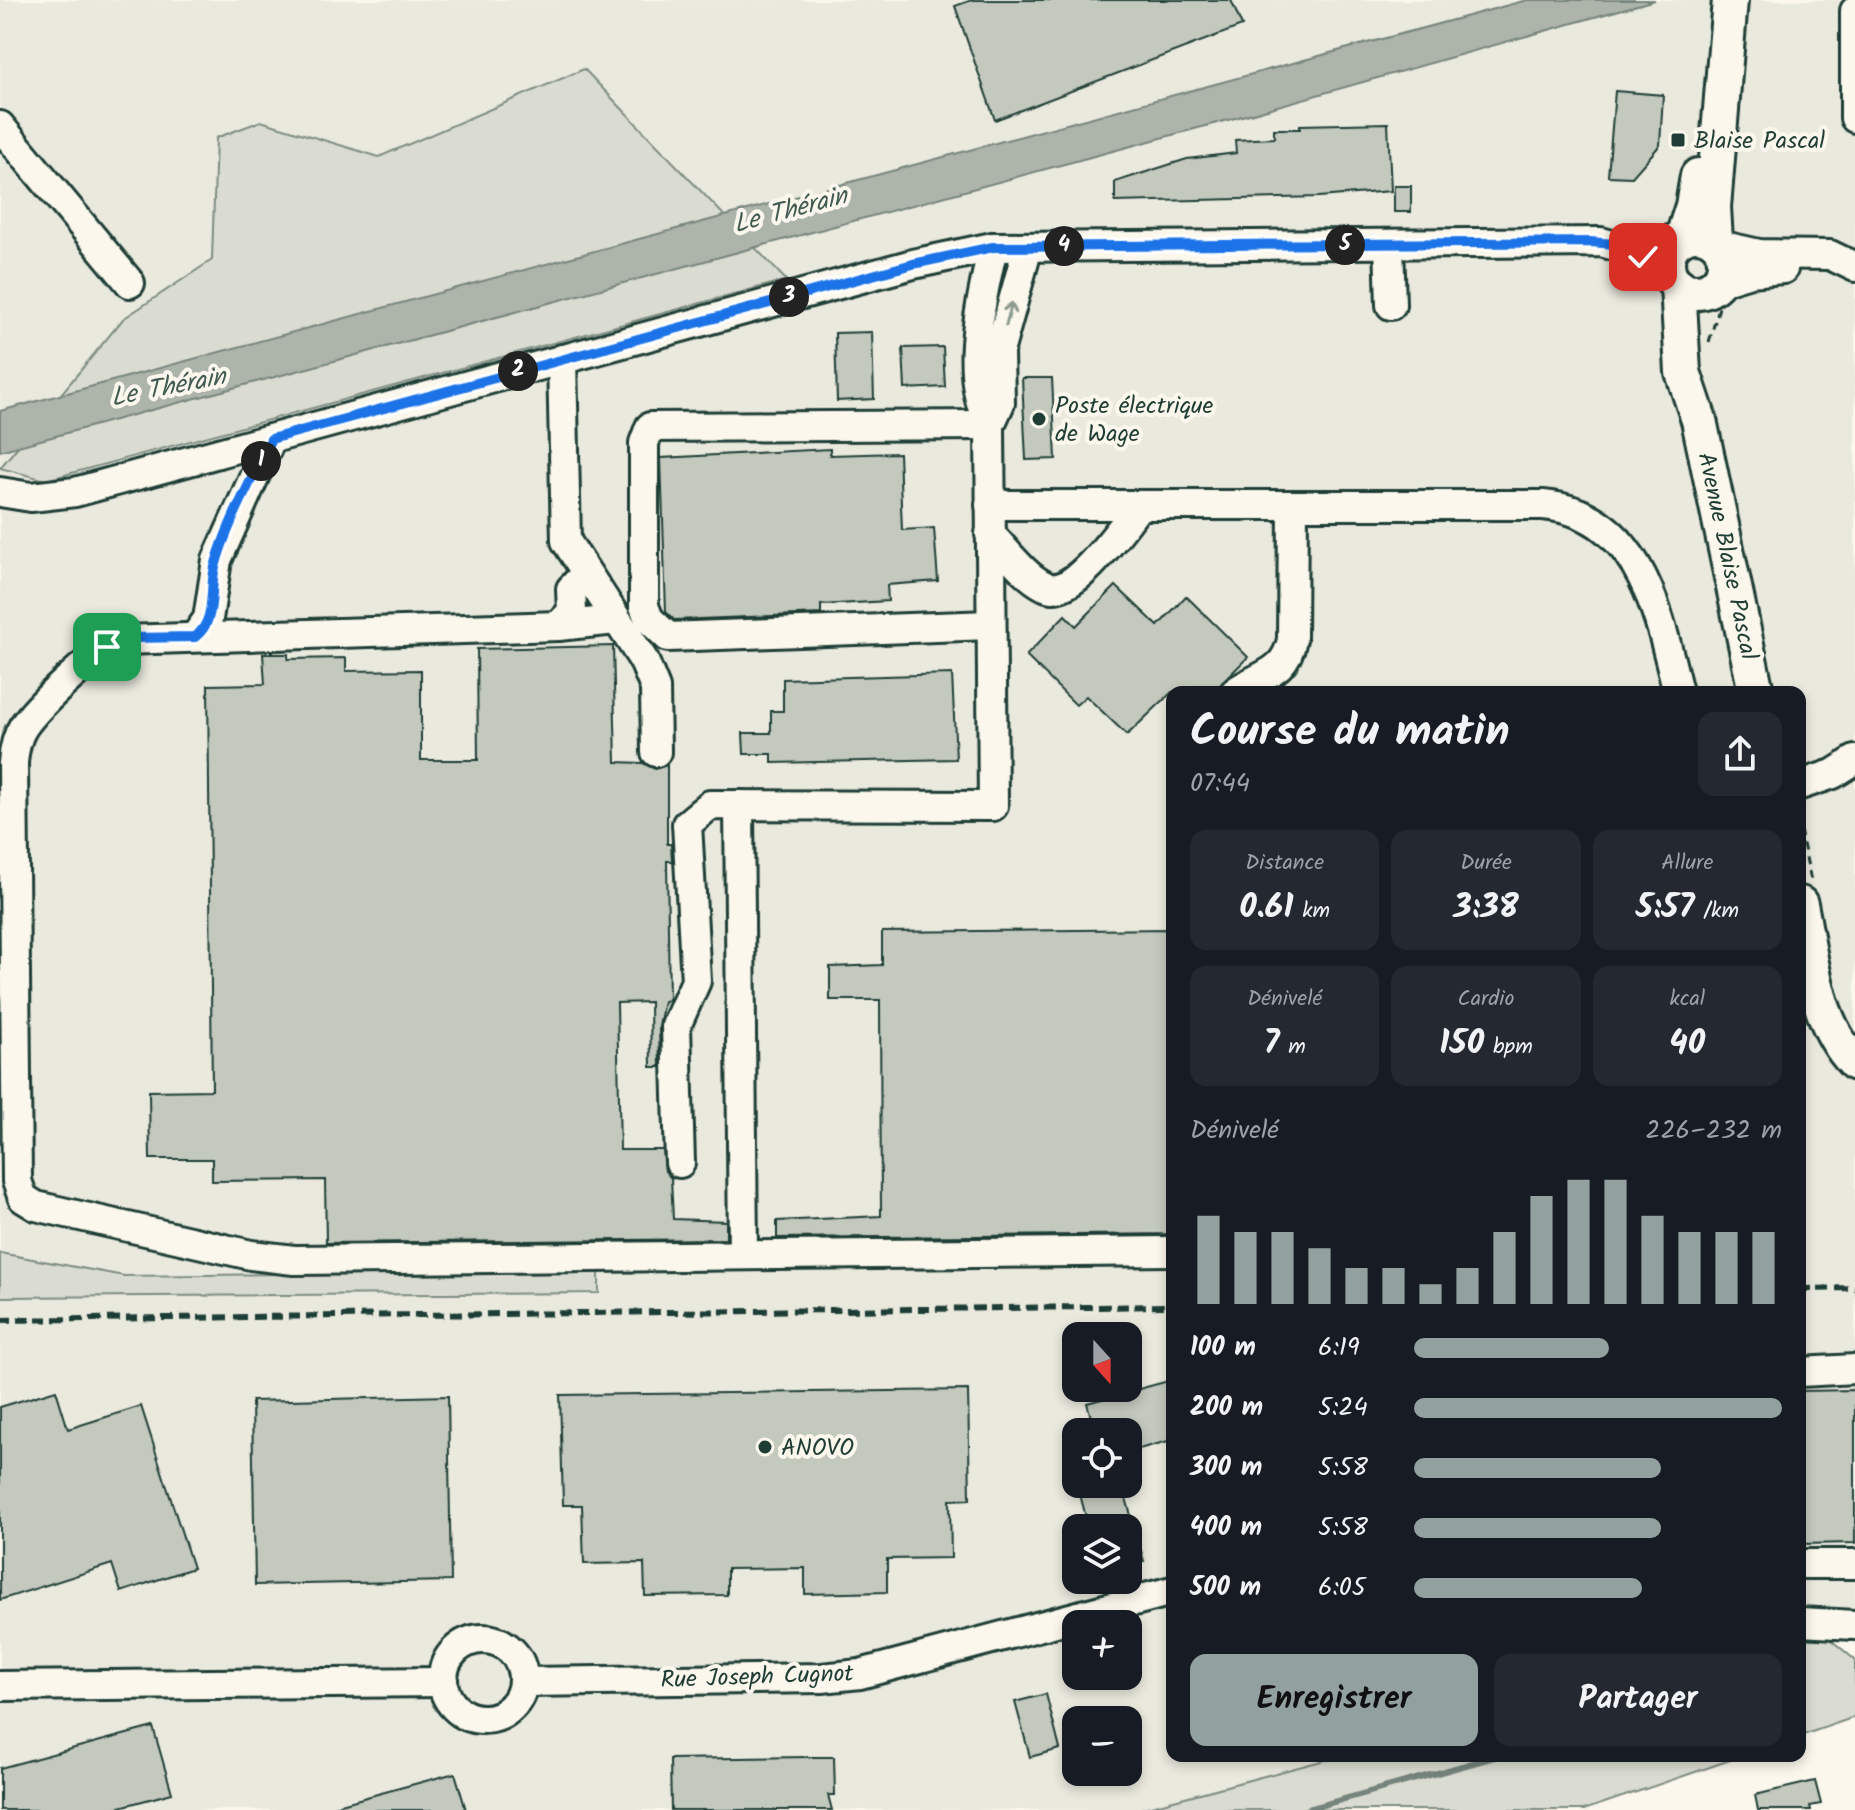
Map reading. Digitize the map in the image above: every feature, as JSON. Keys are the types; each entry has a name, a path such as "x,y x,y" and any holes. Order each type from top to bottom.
{"main road":[{"name":"Avenue Blaise Pascal","path":"1694,284 1725,266 1699,241 1697,178 1712,0"},
{"name":"Avenue Blaise Pascal","path":"1694,284 1668,258 1699,241 1713,207 1730,0"},
{"name":"Avenue Blaise Pascal","path":"1694,284 1681,359 1699,420 1755,686"},
{"path":"1806,931 1825,1017 1838,1043 1855,1063"}],"street":[{"path":"1855,11 1855,118"},
{"path":"0,126 130,283"},
{"path":"0,492 31,497 62,495 913,264 993,247 1590,242 1621,246 1699,241 1759,254 1830,255 1855,268"},
{"path":"1389,244 1391,305"},
{"path":"1621,246 1694,284 1762,270 1855,268"},
{"path":"990,425 978,404 977,384 981,304 993,247"},
{"path":"680,1163 676,1026 696,981 687,824 710,805 993,806 990,425 1000,403 999,352 1028,247"},
{"path":"562,359 566,541 644,661 655,688 656,752"},
{"path":"990,425 650,427 644,443 644,606 649,619 668,637 991,625"},
{"path":"195,637 208,619 217,560 271,439"},
{"path":"990,505 1543,505 1567,509 1614,539 1642,572 1657,608 1676,686"},
{"path":"990,534 1038,582 1049,588 1062,589 1077,579 1140,505"},
{"path":"1246,686 1277,669 1288,655 1292,639 1293,506"},
{"path":"558,626 572,612 571,589 586,573"},
{"path":"616,620 558,626 114,642 32,716 15,743 17,1181 23,1198 36,1206 282,1259 1166,1251"},
{"path":"1806,783 1833,774 1855,760"},
{"path":"739,805 743,1255"},
{"path":"1806,1372 1855,1369"},
{"path":"1806,1564 1855,1564"},
{"name":"Rue Joseph Cugnot","path":"523,1682 822,1678 860,1674 1166,1593"},
{"path":"1806,1622 1855,1625"},
{"path":"1806,1623 1855,1632"},
{"path":"483,1639 502,1644 512,1652 519,1663 523,1682 511,1707 485,1719 459,1711 448,1698 443,1682 446,1663 454,1652 470,1641 483,1639"},
{"path":"0,1686 443,1682"}],"shaded area":[{"path":"0,0 1855,0 1855,1634 1823,1633 1806,1637 1806,686 1166,686 1166,1762 1317,1762 1136,1810 0,1810"},
{"path":"584,69 786,280 46,480 0,468 123,319 212,260 216,138 261,121 379,157"},
{"path":"0,1253 124,1276 599,1270 599,1293 0,1297"},
{"path":"1823,1633 1855,1660 1855,1717 1806,1734 1806,1637"},
{"path":"1317,1762 1724,1762 1584,1810 1136,1810"}],"water":[{"name":"Le Thérain","path":"1527,0 1655,0 1228,120 0,451 0,411"}],"building":[{"path":"972,0 1231,0 1242,26 995,120 955,6"},
{"path":"1615,91 1663,95 1660,145 1632,177 1608,176"},
{"path":"1388,123 1391,191 1319,197 1115,202 1115,182 1187,159 1236,153 1235,140 1274,138 1274,129 1300,129 1300,125"},
{"path":"1394,186 1411,186 1411,212 1394,212"},
{"path":"872,332 874,399 837,401 835,333"},
{"path":"943,347 945,387 905,389 903,348"},
{"name":"Poste électrique de Wage","path":"1022,378 1052,378 1056,459 1026,460"},
{"path":"830,449 830,455 899,453 902,530 934,528 938,581 887,585 888,601 821,605 821,614 674,620 666,612 661,458"},
{"path":"1116,586 1158,626 1186,596 1248,657 1219,686 1166,686 1166,698 1127,735 1086,696 1076,705 1026,656 1065,615 1076,626"},
{"path":"613,646 616,762 643,763 655,769 667,765 667,844 671,844 672,861 667,861 669,1000 664,1001 659,1026 660,1067 651,1067 650,1002 617,1003 620,1150 663,1150 665,1171 671,1178 673,1219 726,1221 726,1239 326,1243 325,1180 212,1181 212,1159 150,1159 149,1091 212,1090 208,685 265,684 263,654 288,654 288,659 346,658 346,671 421,670 421,760 478,760 477,649"},
{"path":"952,674 956,759 772,763 772,754 744,754 743,733 771,733 771,711 783,711 783,679"},
{"path":"1166,929 1166,1234 777,1238 777,1221 881,1216 880,1000 830,1000 830,967 882,965 882,932"},
{"path":"1166,1382 1166,1442 1142,1448 1142,1418 1091,1418 1087,1403 1142,1402 1142,1388"},
{"path":"56,1390 68,1429 141,1406 193,1568 121,1592 112,1564 0,1600 0,1407"},
{"name":"ANOVO","path":"968,1390 970,1499 950,1500 951,1558 887,1559 887,1592 805,1594 805,1568 727,1569 727,1595 645,1596 644,1563 584,1564 582,1505 563,1505 560,1395"},
{"path":"1855,1390 1855,1543 1806,1544 1806,1391"},
{"path":"448,1396 451,1581 255,1585 252,1401"},
{"path":"1081,1498 1126,1498 1131,1514 1085,1514"},
{"path":"1046,1694 1060,1749 1030,1757 1015,1702"},
{"path":"153,1727 172,1793 109,1810 0,1810 0,1768"},
{"path":"834,1757 835,1795 828,1795 832,1810 671,1810 670,1759"},
{"path":"455,1773 466,1810 337,1810 337,1805"},
{"path":"1815,1781 1821,1804 1810,1806 1811,1810 1758,1810 1755,1795"}],"waterway":[{"path":"1305,1810 1477,1762"}],"railway":[{"path":"1806,1289 1855,1288"},
{"path":"0,1320 1166,1306"}],"place":[{"name":"Blaise Pascal","path":"1678,140"},
{"name":"Poste électrique de Wage","path":"1039,419"},
{"name":"ANOVO","path":"765,1447"}],"route":[{"path":"107,647 131,638 195,637 203,631 208,619 217,560 271,439 913,264 993,247 1590,242 1615,244 1643,257"}]}
